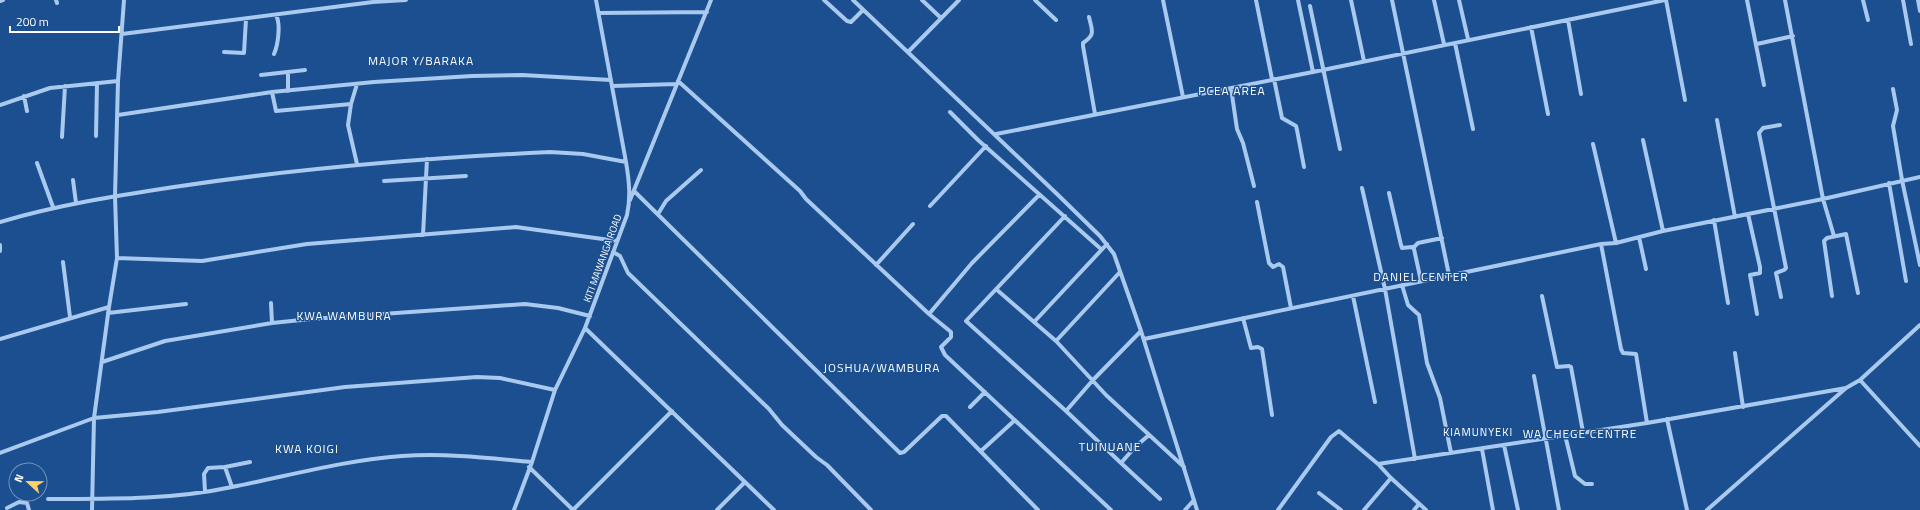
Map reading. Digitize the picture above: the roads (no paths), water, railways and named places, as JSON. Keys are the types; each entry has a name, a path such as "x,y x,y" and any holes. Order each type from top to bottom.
{"street":[{"path":"92,510 94,418 108,307 117,258 115,196 118,81 124,0"},
{"path":"122,34 373,2 406,0"},
{"name":"KITI MAWANGA ROAD","path":"514,510 532,462 555,390 590,316 630,202 630,183 596,0"},
{"path":"630,202 711,0"},
{"path":"824,0 847,21 851,22 864,10"},
{"path":"854,0 996,134 1106,244 1114,254 1142,331 1197,510"},
{"path":"922,0 941,18"},
{"path":"908,52 959,0"},
{"path":"1035,0 1056,20"},
{"path":"1162,0 1183,97"},
{"path":"1256,0 1282,118 1296,126 1304,166"},
{"path":"1298,0 1312,72"},
{"path":"1351,0 1364,61"},
{"path":"1392,0 1449,275"},
{"path":"1434,0 1444,44"},
{"path":"1459,0 1468,40"},
{"path":"996,134 1312,72 1665,0 1685,100"},
{"path":"1747,0 1764,85"},
{"path":"1785,0 1823,199 1834,236"},
{"path":"1863,0 1868,20"},
{"path":"1903,0 1911,44"},
{"path":"1918,0 1920,12"},
{"path":"1310,6 1340,149"},
{"path":"598,12 706,12"},
{"path":"274,54 278,31 276,15"},
{"path":"1089,17 1092,34 1091,37 1083,43 1083,46 1095,114"},
{"path":"224,52 244,53 246,19"},
{"path":"1568,20 1581,94"},
{"path":"1531,27 1548,114"},
{"path":"1757,44 1793,36"},
{"path":"1455,43 1473,129"},
{"path":"261,75 305,70"},
{"path":"288,72 288,91"},
{"path":"118,115 272,92 357,84 508,75 611,80"},
{"path":"0,105 50,88 118,81"},
{"path":"612,86 678,82 800,191 806,200 929,314 951,332 951,337 941,347 945,355 1111,510"},
{"path":"96,136 97,83"},
{"path":"357,84 351,104 348,125 357,164"},
{"path":"62,137 65,86"},
{"path":"1231,88 1237,129 1243,143 1254,186"},
{"path":"1893,89 1897,110 1893,126 1902,180 1920,265"},
{"path":"272,92 276,111 279,112 351,104"},
{"path":"24,96 27,111"},
{"path":"950,112 1039,195 1065,216 1101,249"},
{"path":"1717,120 1735,217"},
{"path":"1780,125 1763,128 1759,133 1786,268 1776,272 1781,297"},
{"path":"1644,140 1663,231"},
{"path":"1593,144 1616,243"},
{"path":"930,206 986,146"},
{"path":"0,222 53,207 115,196 273,173 357,164 550,152 583,154 626,162"},
{"path":"423,235 427,159"},
{"path":"37,164 53,207"},
{"path":"658,214 666,202 701,170"},
{"path":"384,181 426,177 466,176"},
{"path":"1144,339 1601,244 1616,243 1663,231 1823,199 1920,177"},
{"path":"73,180 76,203"},
{"path":"1889,183 1906,281"},
{"path":"1362,188 1385,289 1415,459"},
{"path":"634,192 900,453 905,451 943,415 949,418 1038,510"},
{"path":"1389,193 1402,248 1413,248 1418,243 1442,238"},
{"path":"929,314 972,264 1039,195"},
{"path":"1257,202 1269,263 1273,267 1279,264 1283,267 1291,308"},
{"path":"1748,214 1760,267 1760,273 1750,275 1758,314"},
{"path":"1065,216 966,321 1066,411 1160,499"},
{"path":"1714,220 1728,303"},
{"path":"876,265 913,224"},
{"path":"117,258 202,261 307,244 516,227 617,241"},
{"path":"1832,296 1823,243 1824,239 1834,236 1847,235 1858,293"},
{"path":"1639,237 1646,269"},
{"path":"1034,322 1106,244"},
{"path":"1601,244 1621,349 1623,353 1636,354 1647,423"},
{"path":"0,245 0,251"},
{"path":"1413,248 1421,281"},
{"path":"613,252 620,256 628,273 768,409 782,425 816,457 827,465 871,510"},
{"path":"63,262 70,317"},
{"path":"1056,341 1120,272"},
{"path":"1402,285 1408,305 1419,315 1427,363 1440,398 1451,453"},
{"path":"996,289 1056,341 1106,395 1184,468"},
{"path":"1353,296 1375,402"},
{"path":"1542,296 1557,367 1569,366 1571,368 1583,432"},
{"path":"271,303 272,323"},
{"path":"108,313 186,304"},
{"path":"102,362 159,342 272,323 311,319 525,304 558,308 590,316"},
{"path":"0,339 70,317 108,307"},
{"path":"1243,318 1251,348 1258,347 1262,349 1272,415"},
{"path":"1708,510 1846,388 1860,380 1920,324"},
{"path":"585,328 773,510"},
{"path":"1066,411 1093,380 1142,331"},
{"path":"1735,353 1743,407"},
{"path":"1534,376 1559,510"},
{"path":"0,453 94,418 158,412 345,387 477,377 500,378 555,390"},
{"path":"1860,380 1920,446"},
{"path":"1378,464 1647,423 1846,388"},
{"path":"970,407 985,392"},
{"path":"529,467 573,510 672,411"},
{"path":"1667,419 1687,510"},
{"path":"981,451 1015,420"},
{"path":"1278,510 1334,433 1342,432 1426,510"},
{"path":"1565,435 1575,476 1585,484 1592,484"},
{"path":"1121,463 1134,447 1149,436"},
{"path":"1504,445 1518,510"},
{"path":"1482,448 1494,510"},
{"path":"48,499 92,500 205,492 334,466 400,456 441,455 532,462"},
{"path":"205,492 206,471 212,467 225,467 250,462"},
{"path":"225,467 232,487"},
{"path":"1364,510 1391,478"},
{"path":"717,510 745,482"},
{"path":"1319,493 1341,510"},
{"path":"1185,510 1194,500"},
{"path":"7,508 19,502 24,502 27,503 29,510"},
{"path":"1414,510 1419,504"}],"district":[{"name":"MAJOR Y/BARAKA","path":"421,61"},
{"name":"PCEA AREA","path":"1232,91"},
{"name":"DANIEL CENTER","path":"1421,277"},
{"name":"KWA WAMBURA","path":"344,316"},
{"name":"JOSHUA/WAMBURA","path":"882,368"},
{"name":"KIAMUNYEKI","path":"1478,432"},
{"name":"WA CHEGE CENTRE","path":"1580,434"},
{"name":"TUINUANE","path":"1110,447"},
{"name":"KWA KOIGI","path":"307,449"}]}
